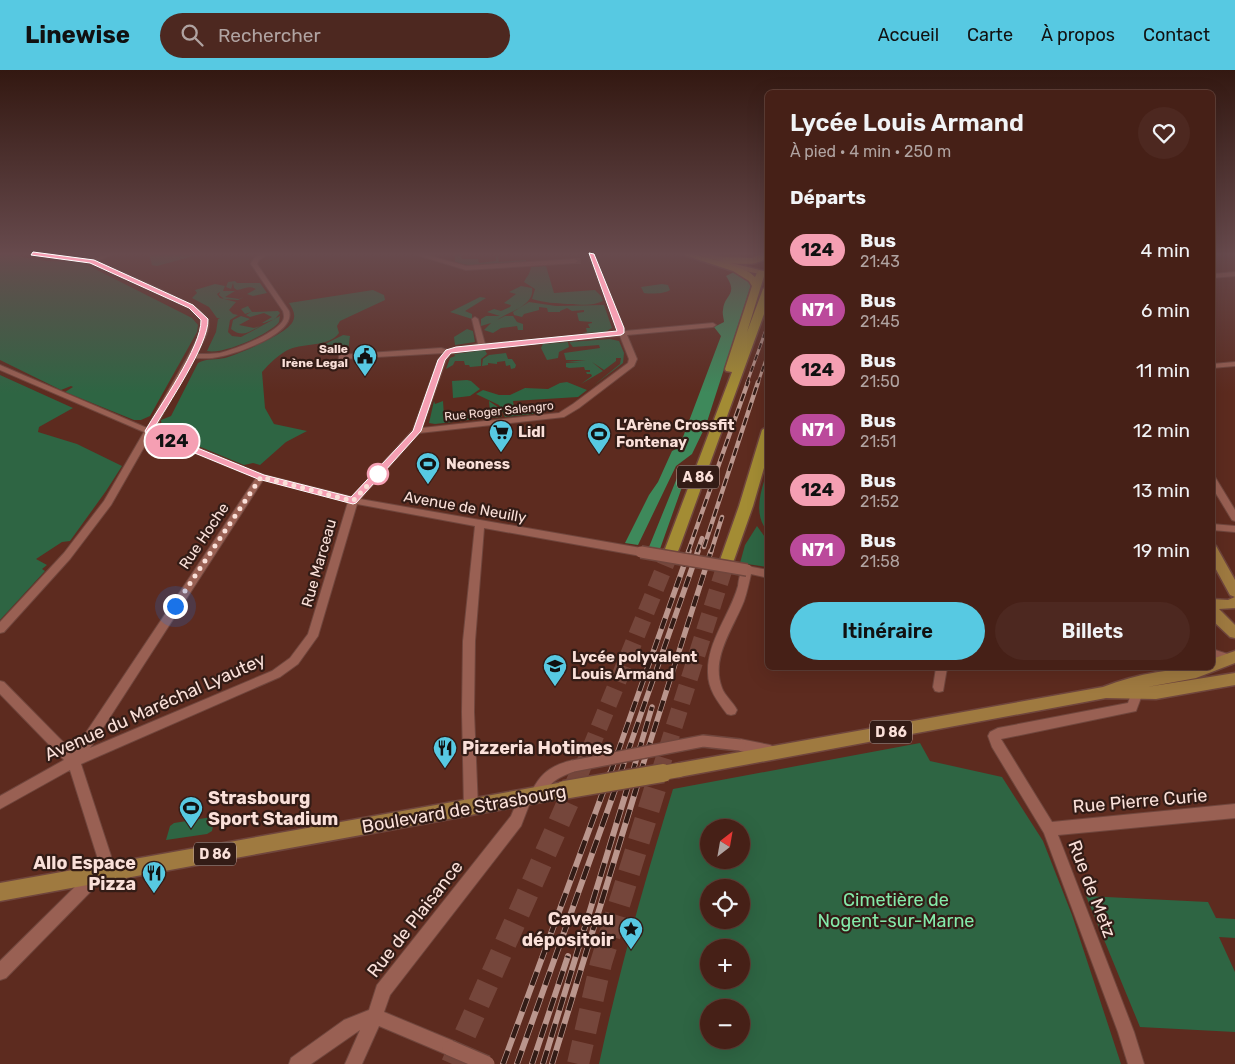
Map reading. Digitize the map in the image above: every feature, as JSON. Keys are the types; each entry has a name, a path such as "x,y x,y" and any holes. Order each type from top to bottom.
{"highway":[{"path":"724,405 721,400 751,300"},
{"name":"A 86","path":"672,549 764,300"},
{"path":"727,560 765,447"}],"main road":[{"path":"1215,555 1235,592"},
{"path":"1215,604 1230,605 1235,602"},
{"path":"1215,614 1235,633"},
{"path":"1215,664 1231,658"},
{"name":"D 86","path":"776,752 1104,693 1127,684 1202,670"},
{"name":"D 86","path":"1104,693 1136,695 1156,693 1235,679"},
{"name":"Boulevard de Strasbourg","path":"0,892 776,752"}],"street":[{"path":"0,629 67,556 108,503 192,356 205,329 204,319 200,313 177,300"},
{"path":"192,356 213,356 230,352 272,333 286,322 288,316 279,300"},
{"name":"Rue Roger Salengro","path":"417,431 554,416 568,412 631,364 633,359 621,333 610,300"},
{"path":"475,320 482,346"},
{"path":"342,357 441,350 448,352 482,346 713,325"},
{"path":"353,501 417,431 442,360 448,352"},
{"path":"1215,366 1235,364"},
{"name":"Avenue de Neuilly","path":"0,367 261,477 353,501 480,525 765,573"},
{"name":"Rue Hoche","path":"74,760 261,477"},
{"path":"1215,483 1235,518"},
{"name":"Rue Marceau","path":"314,634 353,501"},
{"path":"471,808 468,712 471,624 480,525"},
{"path":"1215,527 1235,529"},
{"path":"731,710 720,696 714,684 713,664 727,622 739,600 747,570"},
{"name":"Avenue du Maréchal Lyautey","path":"0,803 74,760 276,674 294,661 310,642 314,634"},
{"path":"1215,654 1231,658"},
{"path":"939,687 942,670"},
{"path":"0,686 74,760 104,856 98,874 0,972"},
{"name":"Rue de Metz","path":"1136,695 1132,707 994,736 996,743 1049,830 1126,1032 1136,1064"},
{"name":"Rue de Plaisance","path":"352,1064 375,1016 383,991 516,821 531,796 554,771 703,741 740,745 776,752"},
{"name":"Rue Pierre Curie","path":"1049,830 1235,811"},
{"path":"297,1064 350,1026 375,1016 487,1064"}],"green space":[{"path":"0,300 157,300 192,318 198,325 197,332 150,416 141,420 134,420 65,392 73,387 61,390 0,360"},
{"path":"197,300 236,302 229,310 233,314 238,315 230,320 228,332 232,336 241,337 280,316 279,322 256,338 234,347 224,350 207,351 220,318 217,318 209,307"},
{"path":"306,300 384,300 340,321 337,326 339,333 329,341 290,349 271,362 262,372 265,408 274,424 307,431 286,442 260,465 253,463 244,465 174,436 175,434 162,428 161,420 171,416 198,363 204,360 222,359 231,356 282,332 294,319 294,312 289,303"},
{"path":"473,300 482,300 465,311 472,314 472,319 450,312"},
{"path":"507,300 528,300 519,308 497,320 505,316 513,316 517,322 523,324 523,330 518,330 517,326 501,328 493,333 484,330 491,323 481,326 481,319 486,316 500,316 487,312 494,309 501,311 511,305 504,303"},
{"path":"538,300 603,301 586,305"},
{"path":"726,300 746,300 706,425 692,454 676,466 638,545 625,543 649,495 658,482 672,451 678,448 683,437 721,336 714,327 724,322 724,305"},
{"path":"529,302 556,306 604,305 612,328 605,332 582,333 587,332 586,328 590,328 588,324 592,323 579,321 577,313 584,312 584,310 572,311 567,308 560,312 548,312 547,308 539,307 539,310 524,314 522,317 514,315 513,312"},
{"path":"248,306 252,312 278,311 280,313 275,319 262,323 272,317 264,313 250,317 246,315 251,312 245,314 241,309"},
{"path":"241,316 250,319 239,325 254,328 260,326 242,334 235,332 231,329 233,320"},
{"path":"467,329 473,331 475,342 455,345 454,337"},
{"path":"343,335 350,336 348,351 344,352 324,347 325,344"},
{"path":"610,339 619,341 624,353 623,363 593,386 620,364 621,358 616,358 616,361 604,370 592,362 603,371 581,384 592,376 586,372 590,372 590,370 585,370 584,367 566,367 566,363 581,363 566,362 586,360 566,360 564,353 600,348 599,345 573,347 569,342"},
{"path":"568,342 569,347 559,352 558,358 547,360 541,348 543,344"},
{"path":"485,350 487,354 481,359 481,366 470,367 465,365 464,361 455,361 453,365 446,369 450,358 455,356 454,354"},
{"path":"506,353 508,359 512,359 516,365 515,368 511,369 510,365 506,366 505,361 497,362 497,364 488,363 488,365 482,366 483,359 489,355"},
{"path":"0,375 73,408 39,427 38,432 77,444 122,466 70,541 62,542 36,559 47,565 42,569 45,571 0,620"},
{"path":"467,380 480,389 470,396 453,398 452,381"},
{"path":"567,382 587,390 578,397 513,401 515,412 530,411 535,413 533,414 505,417 499,405 476,394 483,390 499,395 510,395 525,388 548,389"},
{"path":"434,401 435,404 443,401 444,416 453,417 453,422 429,423"},
{"path":"489,401 499,408 502,417 457,421 457,416 490,412"},
{"path":"682,471 687,473 660,549 649,547 679,473"},
{"path":"765,479 765,527 759,510"},
{"path":"757,526 765,537 765,567 740,563 745,545"},
{"name":"Cimetière de Nogent-sur-Marne","path":"920,743 930,761 1002,777 1043,841 1072,915 1121,1064 599,1064 615,995 652,857 673,789"},
{"name":"Strasbourg Sport Stadium","path":"215,817 212,831 207,834 166,840 170,826 174,823"},
{"path":"1086,896 1208,902 1216,918 1235,919 1235,938 1219,937 1235,972 1235,1032 1140,1027"}],"tunnel":[{"path":"580,774 671,551"},
{"path":"659,774 727,560"},
{"path":"452,1064 581,773"},
{"path":"578,1064 601,963 660,773"}],"railway":[{"path":"747,383 765,332"},
{"path":"758,383 765,362"},
{"path":"688,552 748,382"},
{"path":"704,547 758,382"},
{"path":"711,552 722,517"},
{"path":"697,552 702,538"},
{"path":"610,774 689,551"},
{"path":"620,774 698,551"},
{"path":"640,774 711,551"},
{"path":"632,774 652,707"},
{"path":"503,1064 610,773"},
{"path":"517,1064 621,773"},
{"path":"543,1064 632,773"},
{"path":"552,1064 641,773"},
{"path":"532,1064 568,956"}],"bus line":[{"name":"124","path":"177,300 200,313 204,319 205,329 192,356 149,431 261,477 353,501 417,431 444,355 456,349 621,333 621,328 610,300"}],"place":[{"name":"Salle Irène Legal","path":"365,377"},
{"name":"Lidl","path":"501,453"},
{"name":"L’Arène Crossfit Fontenay","path":"599,455"},
{"name":"Neoness","path":"428,485"},
{"name":"Lycée polyvalent Louis Armand","path":"555,687"},
{"name":"Pizzeria Hotimes","path":"445,769"},
{"name":"Strasbourg Sport Stadium","path":"191,829"},
{"name":"Allo Espace Pizza","path":"154,894"},
{"name":"Caveau dépositoir","path":"631,950"}],"route":[{"path":"175,606 261,477 353,501 378,474"}]}
